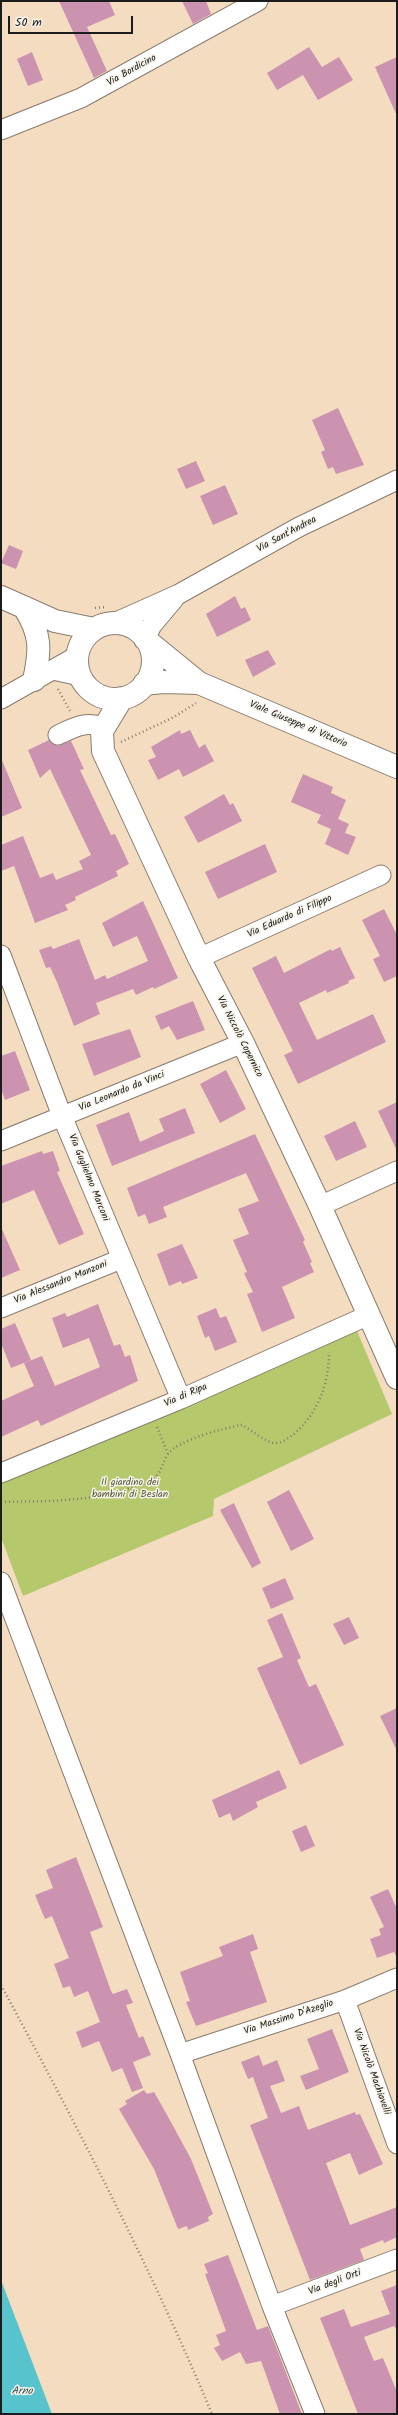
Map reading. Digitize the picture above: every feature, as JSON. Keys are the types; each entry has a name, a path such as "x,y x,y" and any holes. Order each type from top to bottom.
{"main road":[{"path":"1,597 55,621 83,651 93,692 102,696 122,698 134,693 144,684 150,674 152,663 151,651 145,639 133,627 114,623 83,651"},
{"path":"24,607 33,622 40,642 39,658 44,675"},
{"name":"Viale Giuseppe di Vittorio","path":"145,639 200,684 397,767"},
{"name":"Viale Giuseppe di Vittorio","path":"144,684 163,682 200,684"},
{"path":"103,728 122,698"},
{"name":"Via Niccolò Copernico","path":"103,728 101,739 103,751 199,958 243,1042 320,1206 397,1378"}],"street":[{"name":"Via Bordicino","path":"1,130 81,98 258,1"},
{"name":"Via Sant'Andrea","path":"114,623 179,594 299,527 397,480"},
{"name":"Via Sant'Andrea","path":"145,639 152,625 179,594"},
{"path":"1,698 44,675 83,651"},
{"path":"58,735 82,724 93,724 103,728"},
{"name":"Via Eduardo di Filippo","path":"199,958 381,875"},
{"name":"Via Guglielmo Marconi","path":"1,955 62,1116 181,1399"},
{"name":"Via Leonardo da Vinci","path":"1,1141 243,1042"},
{"path":"320,1206 397,1171"},
{"name":"Via Alessandro Manzoni","path":"1,1308 121,1259"},
{"name":"Via di Ripa","path":"1,1473 181,1399 369,1315"},
{"path":"1,1582 180,2054 272,2306 315,2414"},
{"name":"Via Massimo D'Azeglio","path":"180,2054 344,2000 397,1978"},
{"name":"Via Nicolò Machiavelli","path":"344,2000 397,2144"},
{"name":"Via degli Orti","path":"272,2306 397,2259"}],"path":[{"path":"1,1502 66,1501 111,1493 150,1481 162,1470 168,1454 180,1445 241,1424 254,1430 262,1439 275,1443 285,1441 310,1417 320,1401 326,1383 329,1362 326,1334"},
{"path":"151,1411 168,1454"},
{"path":"1,1985 108,2185 181,2341 212,2414"}],"green space":[{"name":"Il giardino dei bambini di Beslan","path":"357,1331 392,1414 214,1499 213,1516 23,1596 1,1537 1,1481"}],"water":[{"name":"Arno","path":"1,2280 52,2414 1,2414"}],"building":[{"path":"59,1 109,1 115,15 87,27 107,71 94,78"},
{"path":"182,1 206,1 211,14 193,24"},
{"path":"309,47 322,67 339,57 353,80 318,100 303,75 277,90 267,73"},
{"path":"32,52 43,80 28,86 17,59"},
{"path":"397,57 397,116 375,67"},
{"path":"338,408 364,465 336,474 333,467 328,469 321,452 325,450 312,420"},
{"path":"196,461 205,481 186,489 177,469"},
{"path":"225,485 238,514 213,525 200,496"},
{"path":"9,545 23,551 16,569 1,563"},
{"path":"235,596 241,609 245,607 251,620 217,637 206,614"},
{"path":"268,650 276,664 253,677 245,660"},
{"path":"180,730 181,734 190,730 199,748 205,744 214,761 183,777 179,769 158,780 148,760 156,757 151,747"},
{"path":"49,740 58,746 71,741 84,769 80,770 111,835 115,834 129,864 116,871 118,876 75,897 76,900 65,905 68,910 35,923 14,866 1,871 1,845 23,836 40,878 53,873 56,880 83,869 79,861 91,855 50,769 40,778 28,750"},
{"path":"1,758 22,808 1,817"},
{"path":"303,774 333,787 331,793 346,800 338,819 349,824 345,833 356,837 348,855 325,844 331,829 317,823 321,815 291,802"},
{"path":"224,794 230,805 233,803 242,821 198,843 184,817"},
{"path":"265,844 277,872 218,899 205,872"},
{"path":"143,901 178,978 136,995 133,989 96,1003 100,1014 74,1026 57,982 50,967 46,968 39,950 51,946 53,949 79,939 95,980 105,975 107,979 148,961 137,936 113,947 102,923"},
{"path":"384,909 397,935 397,976 384,982 373,959 380,956 362,920"},
{"path":"340,947 355,978 348,981 349,983 327,993 326,990 299,1003 317,1040 373,1014 386,1042 298,1084 284,1055 293,1051 252,968 276,956 284,973 331,949 332,951"},
{"path":"193,1001 205,1030 177,1040 169,1026 161,1030 155,1016"},
{"path":"130,1029 141,1057 94,1076 82,1044"},
{"path":"15,1051 30,1090 5,1100 1,1088 1,1056"},
{"path":"226,1070 246,1109 220,1123 200,1084"},
{"path":"397,1102 397,1151 378,1111"},
{"path":"185,1108 195,1133 112,1166 96,1125 129,1112 140,1142 164,1131 159,1119"},
{"path":"355,1121 367,1147 336,1161 324,1136"},
{"path":"255,1134 305,1240 303,1242 312,1262 310,1263 314,1272 282,1287 295,1318 262,1332 247,1294 253,1292 244,1273 247,1272 233,1240 249,1234 238,1209 259,1201 246,1173 163,1207 167,1217 149,1224 145,1214 138,1217 127,1188"},
{"path":"42,1151 43,1154 53,1151 60,1171 57,1172 84,1234 59,1245 34,1190 1,1204 1,1166"},
{"path":"1,1227 20,1270 1,1278"},
{"path":"182,1244 198,1278 182,1284 181,1281 169,1286 157,1254"},
{"path":"98,1304 114,1346 120,1344 125,1357 130,1355 138,1381 41,1426 38,1420 1,1437 1,1401 34,1386 24,1363 42,1356 55,1386 100,1367 89,1338 63,1348 52,1318 65,1313 67,1317"},
{"path":"216,1308 220,1318 226,1316 237,1342 215,1351 209,1336 205,1338 197,1316"},
{"path":"15,1323 31,1360 11,1368 1,1343 1,1329"},
{"path":"289,1490 314,1539 291,1551 267,1502"},
{"path":"234,1503 261,1563 252,1568 220,1510"},
{"path":"285,1578 294,1599 271,1609 262,1588"},
{"path":"282,1613 301,1658 297,1660 309,1687 316,1684 344,1745 300,1765 257,1668 283,1657 267,1620"},
{"path":"349,1617 359,1638 344,1645 333,1624"},
{"path":"397,1708 397,1751 380,1716"},
{"path":"279,1770 287,1788 256,1802 258,1807 233,1821 230,1813 219,1818 212,1800"},
{"path":"306,1825 315,1846 301,1852 292,1831"},
{"path":"76,1857 103,1927 90,1932 111,1991 113,1994 127,1989 133,2003 126,2005 139,2038 143,2036 151,2055 133,2062 143,2088 132,2092 122,2068 112,2072 99,2041 82,2048 76,2032 100,2022 88,1991 74,1997 70,1986 63,1988 54,1964 69,1958 52,1916 45,1919 35,1895 53,1888 46,1870"},
{"path":"388,1889 397,1909 397,1958 394,1952 377,1958 370,1939 381,1935 379,1929 384,1927 370,1897"},
{"path":"253,1934 258,1949 250,1952 267,2002 196,2026 186,2002 190,2001 180,1972 223,1956 219,1947"},
{"path":"332,2029 349,2072 306,2090 300,2076 319,2069 307,2039"},
{"path":"259,2055 263,2066 277,2060 285,2081 270,2086 281,2113 299,2106 308,2130 355,2112 356,2115 360,2114 383,2164 359,2175 350,2153 326,2163 350,2225 397,2207 397,2237 384,2243 383,2240 360,2249 364,2260 310,2280 250,2125 268,2118 253,2077 248,2079 241,2062"},
{"path":"144,2090 147,2094 154,2092 166,2113 191,2159 213,2214 208,2217 209,2221 188,2230 187,2226 178,2229 154,2169 119,2109 127,2104 125,2101"},
{"path":"228,2255 257,2330 268,2326 302,2414 280,2414 261,2361 246,2364 240,2352 222,2361 214,2348 220,2345 216,2335 226,2331 205,2274 208,2273 204,2264"},
{"path":"397,2285 397,2330 394,2326 364,2337 374,2361 383,2358 397,2392 397,2414 358,2414 320,2318 344,2309 351,2327 390,2314 381,2291"}]}
